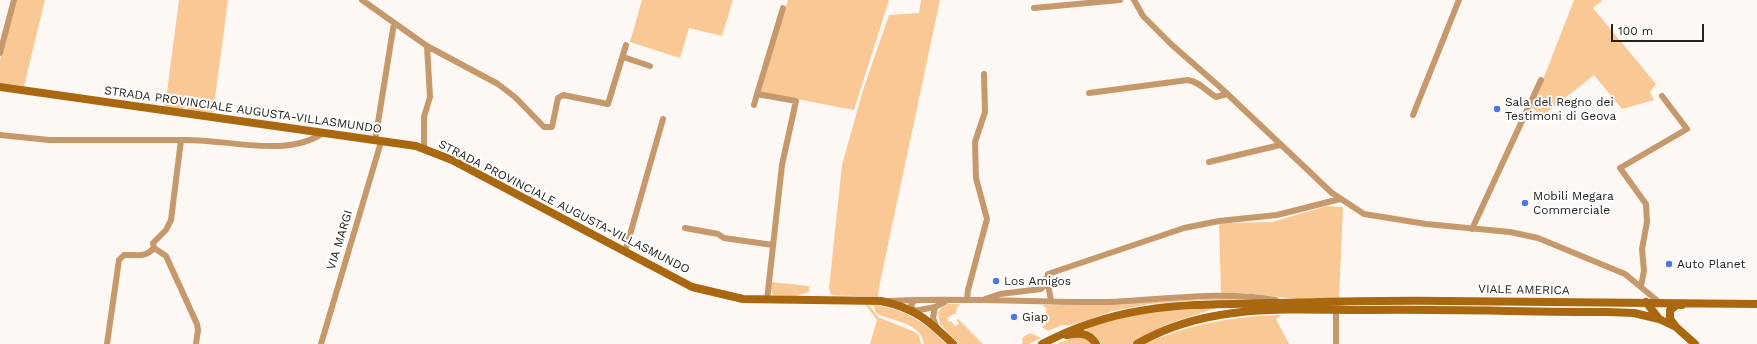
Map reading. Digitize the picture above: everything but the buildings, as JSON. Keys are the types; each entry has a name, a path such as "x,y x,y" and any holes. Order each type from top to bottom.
{"main road":[{"name":"STRADA PROVINCIALE AUGUSTA-VILLASMUNDO","path":"0,87 378,141 424,149 452,160 692,287 743,299 881,301 914,311 938,329 953,344"},
{"name":"VIALE AMERICA","path":"1054,338 1087,324 1144,309 1181,305 1382,300 1757,304"},
{"path":"1646,302 1659,319"},
{"path":"1676,327 1670,320 1669,314 1673,307 1677,305 1701,303"},
{"name":"VIALE AMERICA","path":"1137,344 1153,334 1203,317 1234,312 1336,310 1634,313 1659,319 1676,327 1695,344"},
{"path":"1042,344 1054,338 1082,333 1091,338 1096,344"}],"street":[{"path":"0,53 14,0"},
{"path":"362,0 427,46 498,84 516,98 544,127 548,128 552,127 558,98 562,95 608,104 626,46"},
{"path":"1034,8 1120,0"},
{"path":"1134,0 1143,16 1152,27 1340,199 1369,217 1510,232 1538,238 1615,269 1642,287 1659,302"},
{"path":"1413,115 1459,0"},
{"path":"754,105 783,8"},
{"name":"VIA MARGI","path":"321,344 378,141 394,23"},
{"path":"424,149 424,117 430,97 427,46"},
{"path":"623,57 650,66"},
{"path":"967,300 968,290 987,219 976,178 975,142 984,116 984,74"},
{"path":"1089,94 1188,80 1197,81 1207,92 1216,97 1227,94"},
{"path":"1472,229 1540,80"},
{"path":"757,94 796,102 782,166 767,300"},
{"path":"1646,302 1642,287 1644,271 1642,249 1648,222 1646,204 1620,168 1687,129 1662,96"},
{"path":"625,252 663,119"},
{"path":"0,135 49,140 181,140 264,146 300,143 314,139 323,133"},
{"path":"107,344 119,260 124,256 142,256 149,254 154,248 155,239 166,230 172,215 181,140"},
{"path":"1209,162 1280,145"},
{"path":"982,300 1000,294 1041,288 1046,284 1048,274 1118,252 1168,232 1219,221 1277,215 1340,199"},
{"path":"685,228 718,234 724,238 773,245"},
{"path":"154,248 166,256 197,324 198,330 196,344"},
{"path":"1047,278 1051,301"},
{"path":"881,301 982,300 1108,302 1243,295 1290,302"},
{"path":"915,300 911,305 914,311 935,307 949,301"},
{"path":"935,307 933,318 938,329"},
{"path":"1336,310 1336,344"}],"shaded area":[{"path":"16,0 45,0 24,86 0,83 0,60"},
{"path":"179,0 228,0 213,113 188,110 188,106 185,106 183,109 165,107"},
{"path":"642,0 733,0 722,36 689,28 680,58 630,42"},
{"path":"788,0 889,0 854,110 760,92"},
{"path":"921,0 940,0 878,297 831,295 829,288 842,165 863,90 889,15 919,13"},
{"path":"1574,0 1603,0 1593,8 1656,84 1650,92 1654,100 1622,109 1594,75 1542,116 1532,108"},
{"path":"1327,206 1343,207 1339,298 1297,299 1244,293 1221,293 1219,223 1272,222"},
{"path":"771,282 809,286 809,292 796,296 773,295 771,290"},
{"path":"1242,297 1252,299 1186,301 1149,304 1113,311 1072,325 1062,325 1048,331 1042,327 1046,324 1046,308 1042,305 1113,304"},
{"path":"865,304 870,306 878,317 915,332 919,336 921,344 870,344 877,320"},
{"path":"948,304 960,304 957,307 956,313 947,318 949,322 951,321 955,326 959,324 958,319 983,344 959,344 940,324 938,312"},
{"path":"874,305 904,313 922,323 946,344 924,344 918,331 906,324 878,314 875,311"},
{"path":"1216,308 1165,325 1131,344 1101,344 1096,336 1086,330 1087,327 1144,313"},
{"path":"1282,315 1276,319 1289,344 1145,344 1178,331 1212,322 1247,317"},
{"path":"1030,333 1041,338 1029,344 1022,344 1023,337"},
{"path":"1074,337 1085,338 1093,344 1057,344"}],"place":[{"name":"Sala del Regno dei Testimoni di Geova","path":"1497,109"},
{"name":"Mobili Megara Commerciale","path":"1525,203"},
{"name":"Auto Planet","path":"1669,264"},
{"name":"Los Amigos","path":"996,281"},
{"name":"Giap","path":"1014,317"}]}
